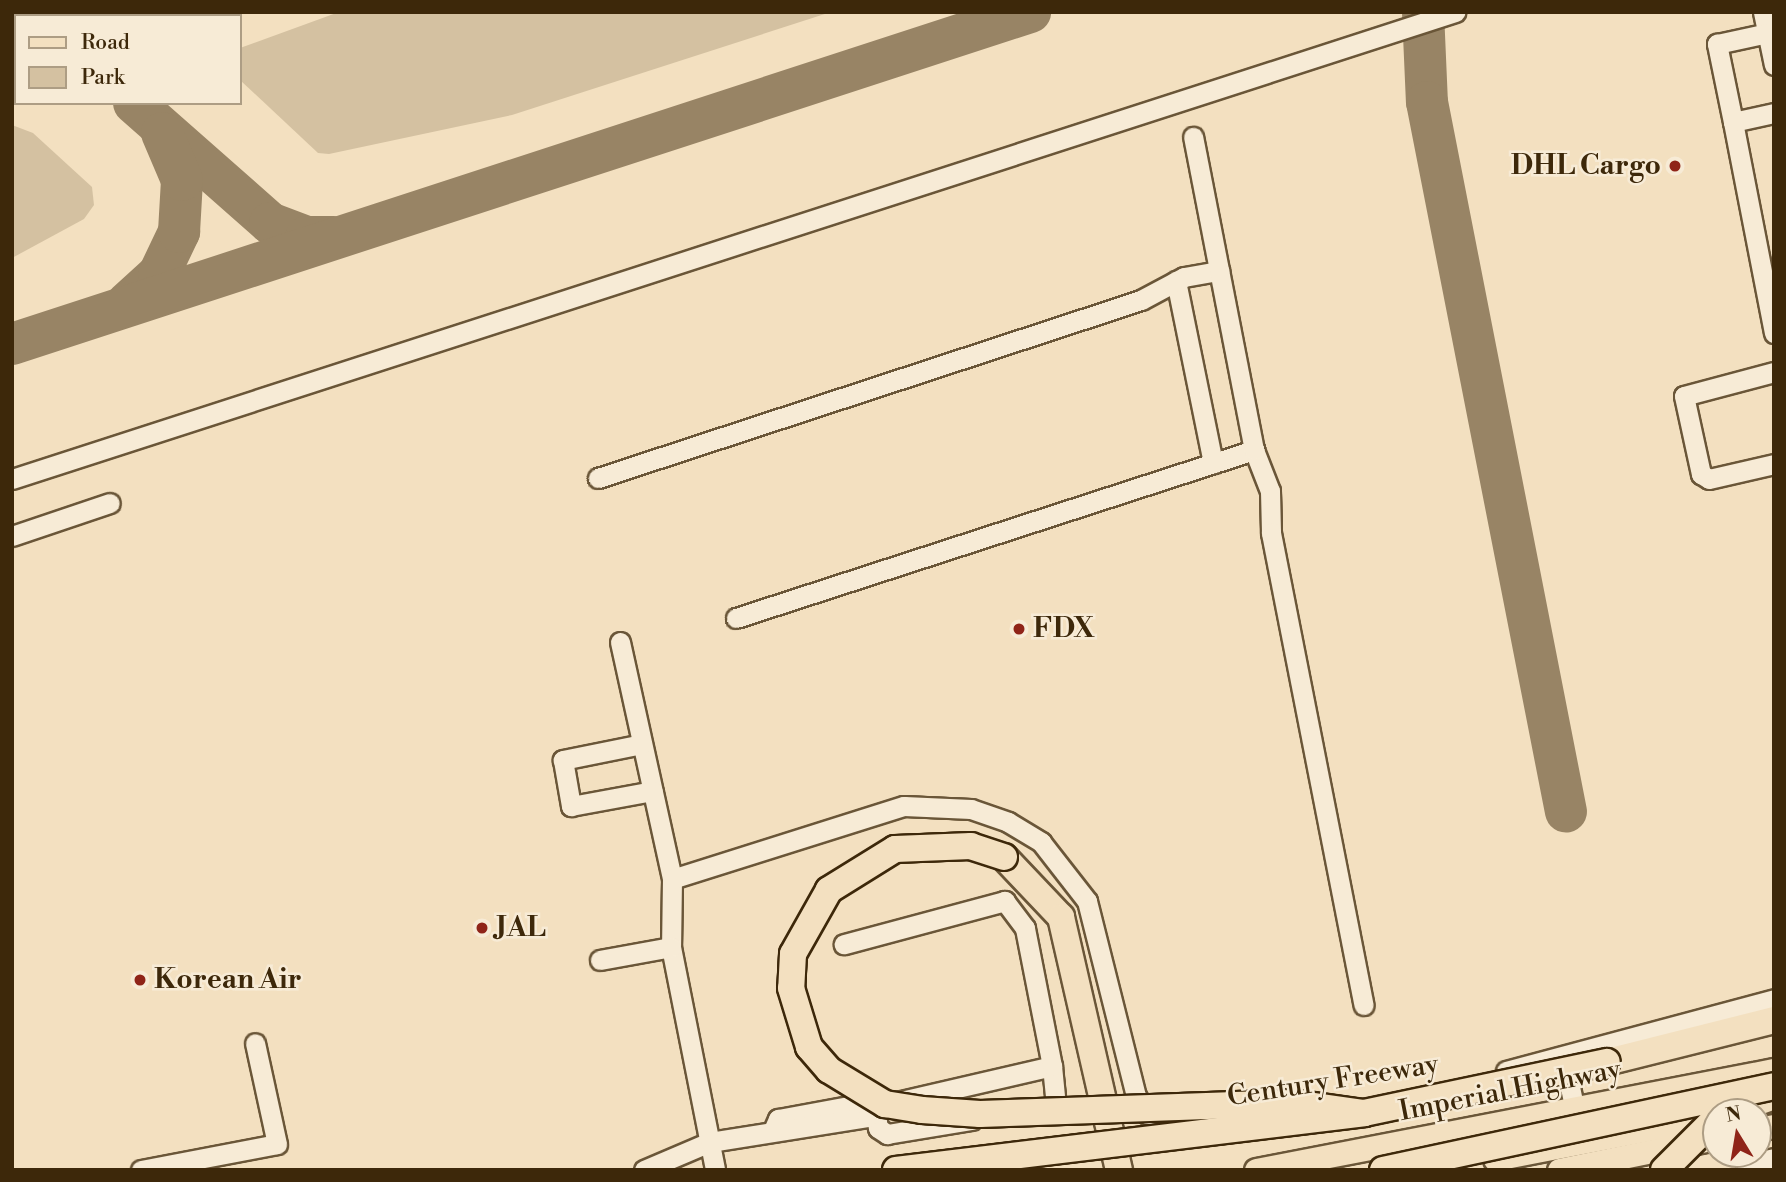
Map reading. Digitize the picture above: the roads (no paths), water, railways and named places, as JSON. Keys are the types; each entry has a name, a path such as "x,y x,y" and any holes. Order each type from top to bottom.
{"highway":[{"path":"1119,1170 1061,917 1004,857 971,846 895,849 829,890 793,954 791,988 810,1046 829,1070 885,1104 980,1114 1292,1103 1364,1112"},
{"name":"Century Freeway","path":"896,1170 1364,1112 1774,1020"},
{"path":"1383,1170 1774,1086"},
{"path":"1664,1170 1702,1131"}],"main road":[{"name":"Imperial Highway","path":"1256,1170 1774,1070"},
{"path":"1559,1170 1702,1121"},
{"path":"1437,1170 1585,1159 1702,1140"}],"street":[{"path":"12,479 1455,12"},
{"path":"1763,12 1774,65"},
{"path":"1768,33 1717,44 1774,333"},
{"path":"1733,122 1774,113"},
{"path":"1193,138 1254,450 1270,491 1271,533 1364,1005"},
{"path":"598,478 1129,304 1176,281 1219,271"},
{"path":"1176,281 1213,463"},
{"path":"1774,372 1684,396 1701,474 1709,479 1774,464"},
{"path":"736,618 1254,450"},
{"path":"12,536 110,503"},
{"path":"620,642 672,879 671,947 715,1170"},
{"path":"642,744 563,760 571,806 653,791"},
{"path":"672,879 904,807 971,809 1008,822 1041,842 1087,901 1136,1096 1147,1114 1163,1121 1349,1104 1563,1056 1774,999"},
{"path":"844,944 999,899 1018,914 1032,962 1052,1066 1056,1106 887,1135 878,1128 875,1107"},
{"path":"600,960 671,947"},
{"path":"141,1170 190,1165 277,1144 255,1043"},
{"path":"1563,1056 1585,1159"},
{"path":"644,1170 710,1142 774,1128 783,1133 867,1118 875,1107 1052,1066"}],"place":[{"name":"DHL Cargo","path":"1675,166"},
{"name":"FDX","path":"1019,629"},
{"name":"JAL","path":"482,928"},
{"name":"Korean Air","path":"140,980"}]}
